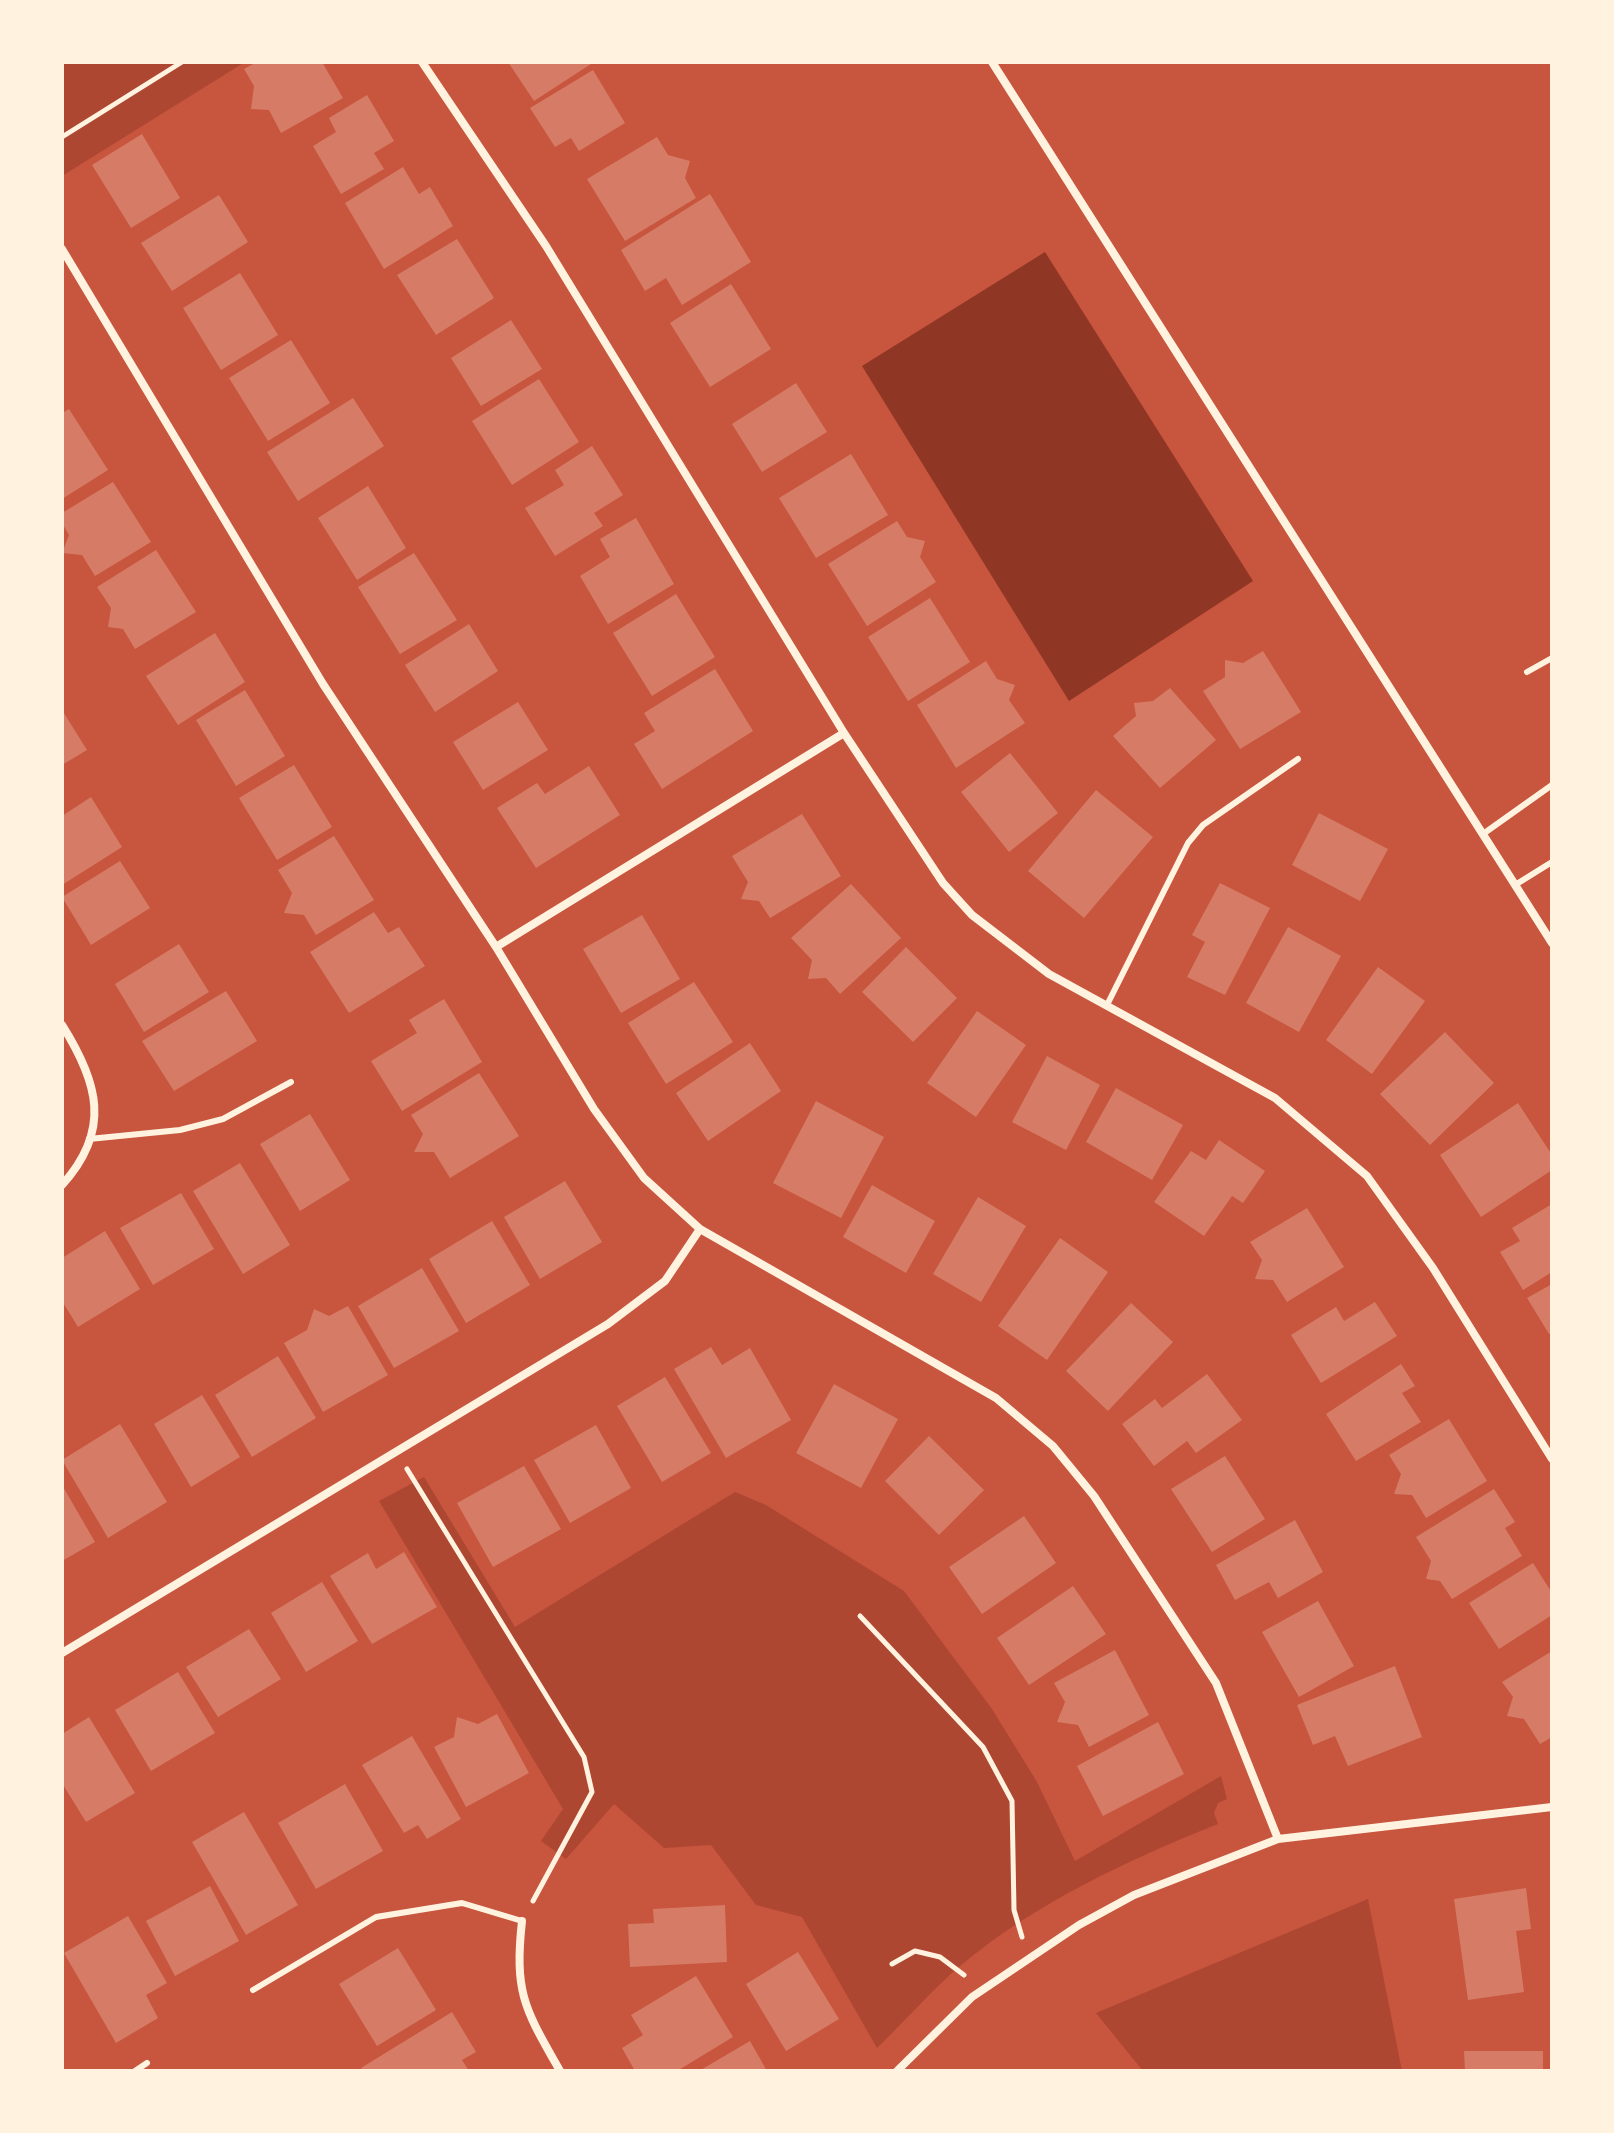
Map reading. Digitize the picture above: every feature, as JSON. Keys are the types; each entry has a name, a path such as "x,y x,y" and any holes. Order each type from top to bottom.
{"street":[{"path":"422,62 546,246 844,733 943,883 972,915 1049,974 1275,1098 1367,1176 1433,1268 1552,1459"},
{"path":"992,62 1552,943"},
{"path":"62,249 323,684 496,947 602,1121 644,1178 700,1229 996,1398 1053,1446 1094,1496 1216,1683 1278,1839"},
{"path":"496,947 844,733"},
{"path":"62,1025 80,1055 97,1108 80,1165 62,1185"},
{"path":"62,1653 608,1324 665,1281 700,1229"},
{"path":"903,2069 982,1989 1028,1957 1134,1895 1278,1839 1552,1807"},
{"path":"522,1921 517,1967 522,1995 532,2022 560,2071"}],"lane":[{"path":"1527,672 1552,658"},
{"path":"1107,1005 1188,843 1203,825 1298,759"},
{"path":"1483,834 1552,785"},
{"path":"1515,885 1552,862"},
{"path":"89,1139 180,1130 223,1119 291,1082"},
{"path":"253,1990 376,1917 462,1903 522,1921"},
{"path":"135,2071 147,2063"}],"path":[{"path":"62,137 182,62"},
{"path":"396,1452 584,1757 592,1792 522,1921"},
{"path":"860,1616 983,1747 1012,1801 1014,1910 1028,1957"},
{"path":"892,1964 915,1951 930,1954 982,1989"}],"shaded area":[{"path":"62,62 245,62 62,176"},
{"path":"1045,252 1253,581 1069,701 862,366"},
{"path":"424,1477 515,1627 735,1492 766,1505 904,1591 992,1709 1037,1782 1075,1861 1221,1776 1227,1799 1218,1803 1214,1813 1218,1824 1117,1868 1019,1922 960,1966 877,2048 802,1917 756,1905 711,1845 664,1848 614,1804 566,1859 541,1841 563,1809 379,1501"},
{"path":"1368,1899 1402,2071 1143,2071 1096,2013"}],"building":[{"path":"257,62 322,62 343,98 281,133 269,110 251,109 254,86 244,69"},
{"path":"508,62 594,62 534,101"},
{"path":"593,70 625,123 579,151 571,138 555,147 530,108"},
{"path":"367,95 394,141 374,153 384,169 341,194 313,146 336,132 329,118"},
{"path":"142,134 180,198 131,228 92,165"},
{"path":"657,137 668,155 690,161 685,178 696,198 625,241 587,179"},
{"path":"403,167 419,194 430,187 453,226 384,269 345,203"},
{"path":"710,194 751,262 682,305 666,278 645,291 621,250"},
{"path":"219,195 248,242 172,291 141,243"},
{"path":"457,239 494,298 436,335 397,275"},
{"path":"240,273 278,335 221,370 183,308"},
{"path":"731,284 771,349 710,387 670,323"},
{"path":"511,320 542,369 481,406 451,358"},
{"path":"291,340 330,403 268,441 229,378"},
{"path":"539,379 579,442 512,485 472,421"},
{"path":"796,383 827,432 762,472 732,424"},
{"path":"353,398 384,446 298,501 267,452"},
{"path":"69,409 108,470 62,499 62,413"},
{"path":"592,446 623,495 594,513 603,526 555,556 525,508 564,485 555,470"},
{"path":"851,454 888,515 816,558 779,498"},
{"path":"113,482 151,542 95,576 82,555 62,553 69,535 62,523 62,513"},
{"path":"368,486 406,548 357,580 318,518"},
{"path":"636,518 674,584 608,624 580,576 610,557 600,539"},
{"path":"897,521 907,537 925,541 920,557 936,582 867,626 828,564"},
{"path":"156,550 196,612 135,649 123,629 108,627 111,608 97,587"},
{"path":"414,553 457,620 400,654 358,587"},
{"path":"676,594 715,657 652,696 613,633"},
{"path":"930,598 970,662 908,701 868,637"},
{"path":"469,624 498,671 435,712 405,665"},
{"path":"215,633 245,682 178,725 146,676"},
{"path":"1263,651 1301,712 1240,749 1203,691 1225,677 1225,660 1243,663"},
{"path":"986,661 997,679 1015,685 1009,700 1025,723 956,768 917,705"},
{"path":"715,669 753,731 662,789 634,744 655,731 644,713"},
{"path":"1170,688 1216,740 1160,788 1113,736 1136,716 1134,703 1153,701"},
{"path":"245,690 285,756 236,786 196,720"},
{"path":"518,702 548,750 483,790 453,742"},
{"path":"62,710 87,750 62,765"},
{"path":"1010,753 1058,813 1009,852 961,792"},
{"path":"294,765 332,827 277,860 239,798"},
{"path":"589,766 620,815 536,868 497,808 537,783 545,794"},
{"path":"1096,790 1153,837 1084,918 1028,871"},
{"path":"91,797 122,847 62,885 62,816"},
{"path":"1319,813 1388,849 1360,901 1292,865"},
{"path":"802,814 841,876 770,918 759,901 741,899 748,882 732,856"},
{"path":"334,836 374,900 316,935 304,915 284,913 292,893 278,870"},
{"path":"120,861 150,908 91,945 62,897"},
{"path":"1220,883 1270,908 1225,995 1187,977 1205,942 1192,935"},
{"path":"851,884 901,938 840,994 826,978 808,979 812,960 791,938"},
{"path":"374,912 388,933 399,927 425,966 349,1013 310,952"},
{"path":"642,915 680,979 621,1013 583,949"},
{"path":"1288,927 1341,956 1299,1032 1246,1003"},
{"path":"179,944 209,992 144,1032 115,984"},
{"path":"906,947 957,998 913,1042 862,992"},
{"path":"1378,967 1425,1001 1372,1074 1326,1040"},
{"path":"694,982 733,1042 666,1084 628,1023"},
{"path":"226,991 257,1041 174,1091 142,1041"},
{"path":"444,999 482,1062 402,1111 371,1061 417,1033 409,1020"},
{"path":"977,1011 1026,1045 976,1117 927,1083"},
{"path":"1445,1032 1494,1083 1430,1145 1380,1094"},
{"path":"750,1043 781,1091 708,1141 676,1093"},
{"path":"1047,1056 1100,1085 1066,1150 1012,1122"},
{"path":"479,1073 519,1136 450,1178 434,1152 414,1152 423,1134 411,1115"},
{"path":"1116,1088 1183,1125 1152,1180 1086,1142"},
{"path":"816,1101 884,1137 841,1218 773,1183"},
{"path":"1518,1103 1552,1155 1552,1170 1481,1217 1440,1155"},
{"path":"310,1114 350,1180 300,1211 260,1144"},
{"path":"1219,1140 1265,1171 1243,1203 1232,1196 1204,1236 1154,1202 1191,1151 1206,1160"},
{"path":"240,1163 290,1245 243,1274 193,1191"},
{"path":"565,1181 602,1242 540,1279 504,1217"},
{"path":"872,1185 935,1221 906,1273 843,1237"},
{"path":"181,1193 214,1249 153,1285 120,1228"},
{"path":"978,1197 1026,1226 981,1302 933,1274"},
{"path":"1552,1204 1552,1272 1523,1290 1500,1252 1520,1241 1512,1228"},
{"path":"1307,1208 1344,1267 1287,1302 1273,1280 1255,1279 1262,1260 1250,1242"},
{"path":"492,1221 530,1285 466,1323 429,1259"},
{"path":"105,1231 140,1289 78,1327 62,1301 62,1258"},
{"path":"1060,1238 1108,1272 1047,1360 998,1326"},
{"path":"422,1268 459,1331 394,1368 358,1306"},
{"path":"1552,1284 1552,1332 1549,1334 1527,1298"},
{"path":"1375,1302 1397,1336 1321,1383 1291,1335 1336,1307 1344,1321"},
{"path":"1131,1303 1173,1342 1108,1411 1066,1371"},
{"path":"348,1306 388,1375 323,1412 284,1343 307,1330 314,1309 329,1316"},
{"path":"711,1347 722,1365 750,1348 791,1420 726,1458 674,1369"},
{"path":"278,1356 316,1418 252,1457 215,1395"},
{"path":"1401,1364 1415,1386 1402,1393 1421,1422 1356,1461 1326,1414"},
{"path":"1207,1374 1242,1420 1196,1453 1187,1441 1154,1466 1122,1424 1155,1399 1162,1408"},
{"path":"665,1377 711,1453 662,1482 617,1406"},
{"path":"834,1384 898,1419 861,1488 796,1453"},
{"path":"202,1395 240,1457 191,1487 154,1424"},
{"path":"1449,1419 1487,1481 1426,1518 1412,1495 1394,1494 1401,1474 1389,1455"},
{"path":"120,1424 167,1502 108,1538 62,1460"},
{"path":"596,1425 631,1488 570,1523 534,1460"},
{"path":"929,1436 984,1490 939,1535 885,1481"},
{"path":"1225,1456 1265,1519 1212,1552 1171,1489"},
{"path":"524,1466 561,1529 493,1567 457,1503"},
{"path":"62,1485 95,1542 62,1561"},
{"path":"1494,1489 1515,1522 1505,1528 1522,1556 1452,1599 1440,1581 1426,1579 1431,1561 1416,1537"},
{"path":"1024,1516 1056,1563 982,1614 949,1567"},
{"path":"1295,1520 1323,1572 1278,1598 1269,1582 1235,1600 1216,1565"},
{"path":"404,1552 437,1607 372,1644 330,1576 368,1553 376,1569"},
{"path":"1533,1563 1552,1593 1552,1615 1499,1649 1469,1603"},
{"path":"322,1582 358,1641 306,1672 271,1613"},
{"path":"1073,1586 1106,1634 1029,1685 997,1638"},
{"path":"1318,1601 1354,1666 1299,1697 1262,1632"},
{"path":"249,1629 281,1679 218,1717 186,1667"},
{"path":"1115,1650 1149,1715 1089,1747 1078,1725 1057,1722 1065,1702 1054,1683"},
{"path":"1552,1651 1552,1737 1540,1744 1524,1719 1507,1716 1513,1697 1502,1682"},
{"path":"1395,1666 1422,1737 1348,1766 1335,1736 1313,1745 1297,1705"},
{"path":"178,1672 215,1733 151,1771 115,1710"},
{"path":"497,1714 529,1773 466,1807 434,1747 454,1737 457,1717 478,1724"},
{"path":"89,1717 135,1793 86,1822 62,1783 62,1734"},
{"path":"1158,1722 1184,1774 1103,1816 1077,1766"},
{"path":"412,1736 461,1819 427,1839 418,1825 404,1833 362,1765"},
{"path":"345,1784 383,1851 316,1889 278,1823"},
{"path":"244,1812 298,1905 246,1935 192,1842"},
{"path":"210,1886 239,1941 175,1976 146,1921"},
{"path":"1526,1888 1531,1929 1516,1931 1524,1992 1468,2000 1454,1899"},
{"path":"725,1905 727,1962 630,1967 628,1924 654,1923 653,1909"},
{"path":"128,1916 167,1983 146,1995 158,2018 116,2043 64,1953"},
{"path":"398,1948 436,2010 377,2046 339,1984"},
{"path":"798,1952 839,2019 786,2051 746,1984"},
{"path":"696,1976 733,2037 677,2071 635,2071 622,2048 643,2035 631,2015"},
{"path":"452,2012 476,2052 462,2060 469,2071 363,2071 361,2068"},
{"path":"750,2041 767,2071 699,2071"},
{"path":"1464,2051 1543,2051 1543,2071 1465,2071"}]}
